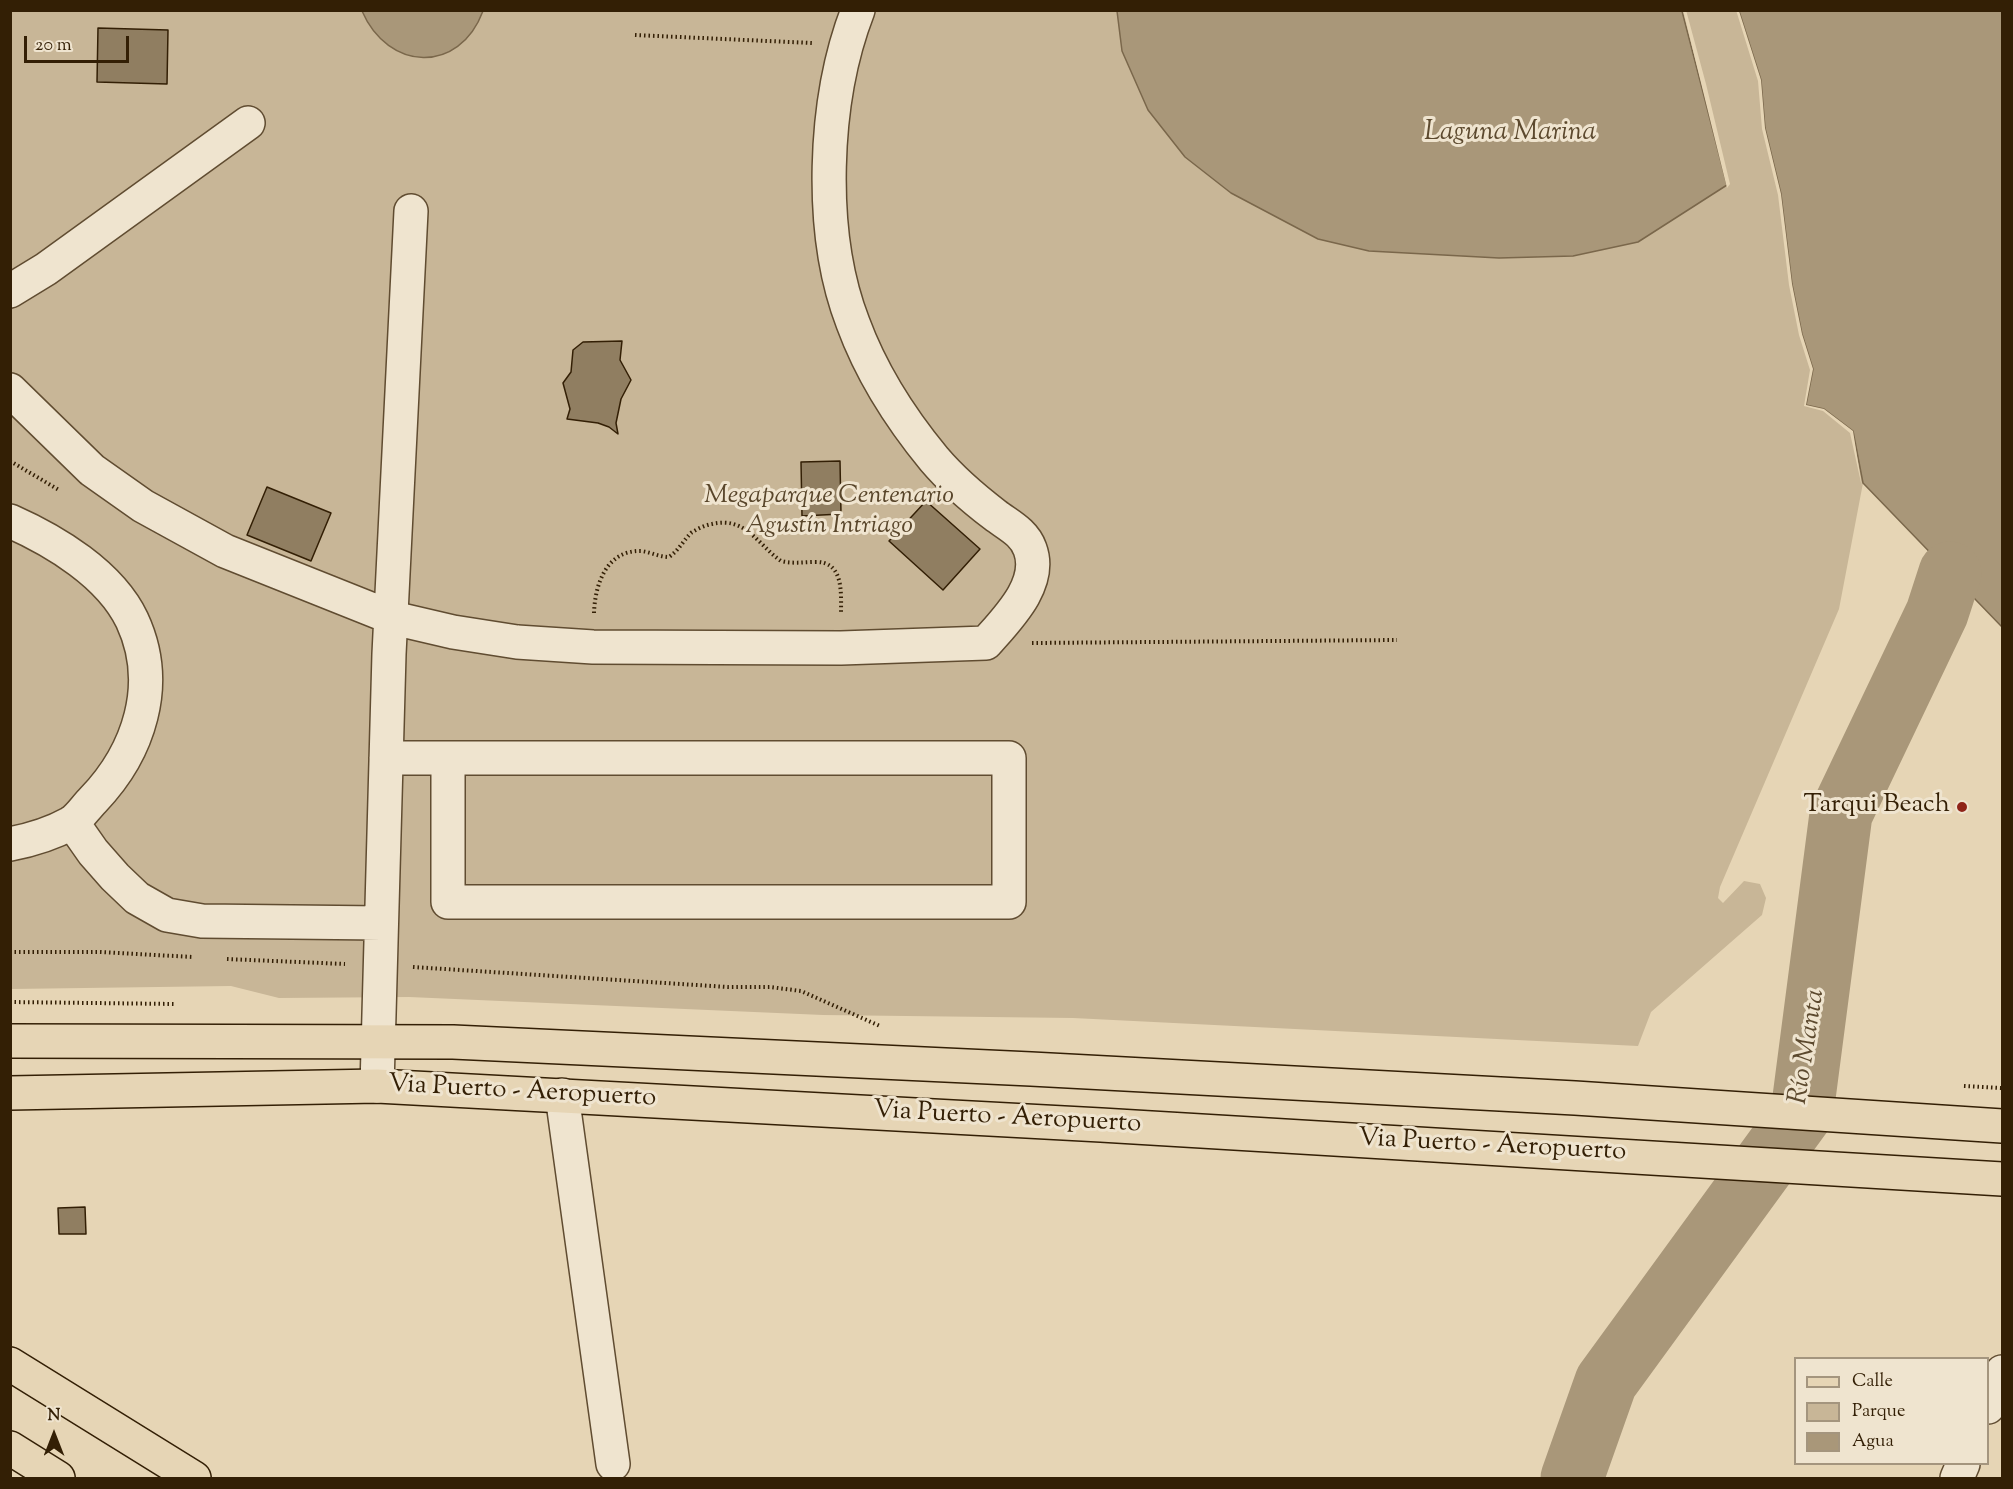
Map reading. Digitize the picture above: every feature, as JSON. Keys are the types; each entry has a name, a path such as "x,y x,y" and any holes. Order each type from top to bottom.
{"main road":[{"name":"Via Puerto - Aeropuerto","path":"10,1041 378,1041 1031,1069 1575,1098 2002,1126"},
{"name":"Via Puerto - Aeropuerto","path":"10,1094 377,1086 1577,1152 2002,1179"},
{"path":"10,1106 57,1093"},
{"path":"10,1364 194,1479"},
{"path":"10,1448 58,1479"}],"street":[{"path":"10,390 92,470 143,506 225,551 393,618 453,632 517,642 593,647 841,648 986,643 1028,588 1033,567 1030,549 1019,531 994,514 936,461 908,424 873,370 852,321 837,262 831,215 829,154 837,82 858,10"},
{"path":"10,291 46,269 248,123"},
{"path":"377,1086 386,758 411,211"},
{"path":"10,521 42,535 112,590 132,620 146,664 144,711 128,755 105,787 72,822 29,840 10,844"},
{"path":"386,758 448,758 1009,758 1009,902 448,902 448,758"},
{"path":"72,822 93,852 115,877 137,898 167,915 202,921 381,923"},
{"path":"562,1095 613,1464"},
{"path":"1989,1404 2002,1372"},
{"path":"146,1447 213,1479"},
{"path":"1957,1479 1963,1465"}],"path":[{"path":"635,35 818,43"},
{"path":"593,647 595,594 599,578 609,566 631,552 669,557 679,550 692,533 705,525 723,521 738,524 751,532 782,561 826,562 836,570 840,581 841,648"},
{"path":"10,952 100,952 199,957"},
{"path":"221,958 770,987 801,991 886,1028"}],"green space":[{"name":"Megaparque Centenario Agustín Intriago","path":"10,11 1117,11 1122,51 1281,217 1318,239 1369,251 1499,258 1573,256 1727,185 1683,11 1739,11 1761,80 1824,409 1853,431 1863,483 1839,609 1720,887 1718,898 1723,903 1744,881 1760,884 1766,898 1762,915 1651,1012 1638,1046 1073,1018 823,1015 409,997 279,998 231,986 11,989"}],"water":[{"path":"362,11 483,11 472,32 458,46 441,55 423,58 405,54 388,45 374,31"},
{"name":"Laguna Marina","path":"1117,11 1682,11 1727,185 1638,242 1573,256 1499,258 1369,251 1318,239 1231,193 1185,157 1148,110 1122,51"},
{"path":"1739,11 2002,11 2002,627 1863,483 1853,431 1824,409 1806,405 1813,369 1802,334 1792,284 1781,194 1765,128 1761,80"}],"pier":[{"path":"1683,10 1686,10 1706,84 1730,184 1727,188"},
{"path":"1736,10 1739,11 1761,80 1765,128 1781,194 1792,284 1802,334 1813,369 1806,405 1824,409 1853,431 1862,487 1850,433 1823,411 1804,406 1810,370 1799,335 1789,285 1778,195 1762,129 1758,81"}],"building":[{"path":"98,28 168,30 167,84 97,82"},
{"path":"622,341 620,360 631,380 621,399 616,423 618,434 598,423 567,419 570,409 563,383 571,372 573,350 583,342"},
{"path":"840,461 841,514 802,516 801,462"},
{"path":"267,487 331,513 311,561 247,535"},
{"path":"926,501 980,549 943,590 889,541"},
{"path":"85,1207 86,1234 59,1234 58,1208"}],"waterway":[{"name":"Río Manta","path":"1572,1478 1606,1382 1802,1113 1841,814 1937,613 1950,573"}],"place":[{"name":"Tarqui Beach","path":"1962,807"}]}
